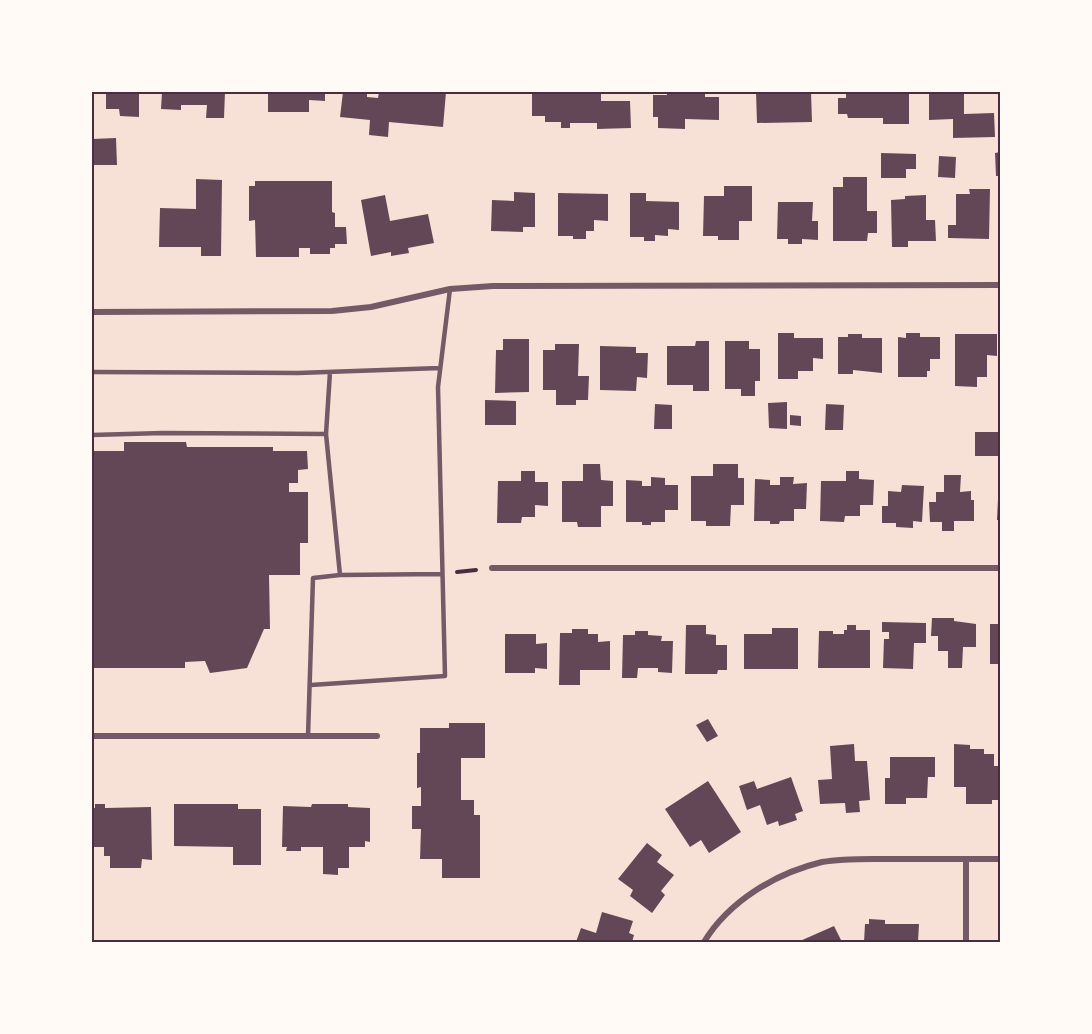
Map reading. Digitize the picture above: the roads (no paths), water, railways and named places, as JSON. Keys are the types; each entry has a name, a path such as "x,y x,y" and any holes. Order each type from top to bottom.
{"street":[{"path":"92,312 332,311 371,307 450,289 493,286 1000,285"},
{"path":"492,568 1000,568"},
{"path":"92,736 377,736"},
{"path":"704,942 732,908 759,888 791,871 824,862 857,859 1000,859"},
{"path":"966,859 966,942"}],"lane":[{"path":"311,685 445,676 438,387 450,289"},
{"path":"92,372 330,372 440,368"},
{"path":"330,372 326,434 340,575"},
{"path":"92,435 326,434"},
{"path":"308,736 313,578 340,575 442,574"}]}
